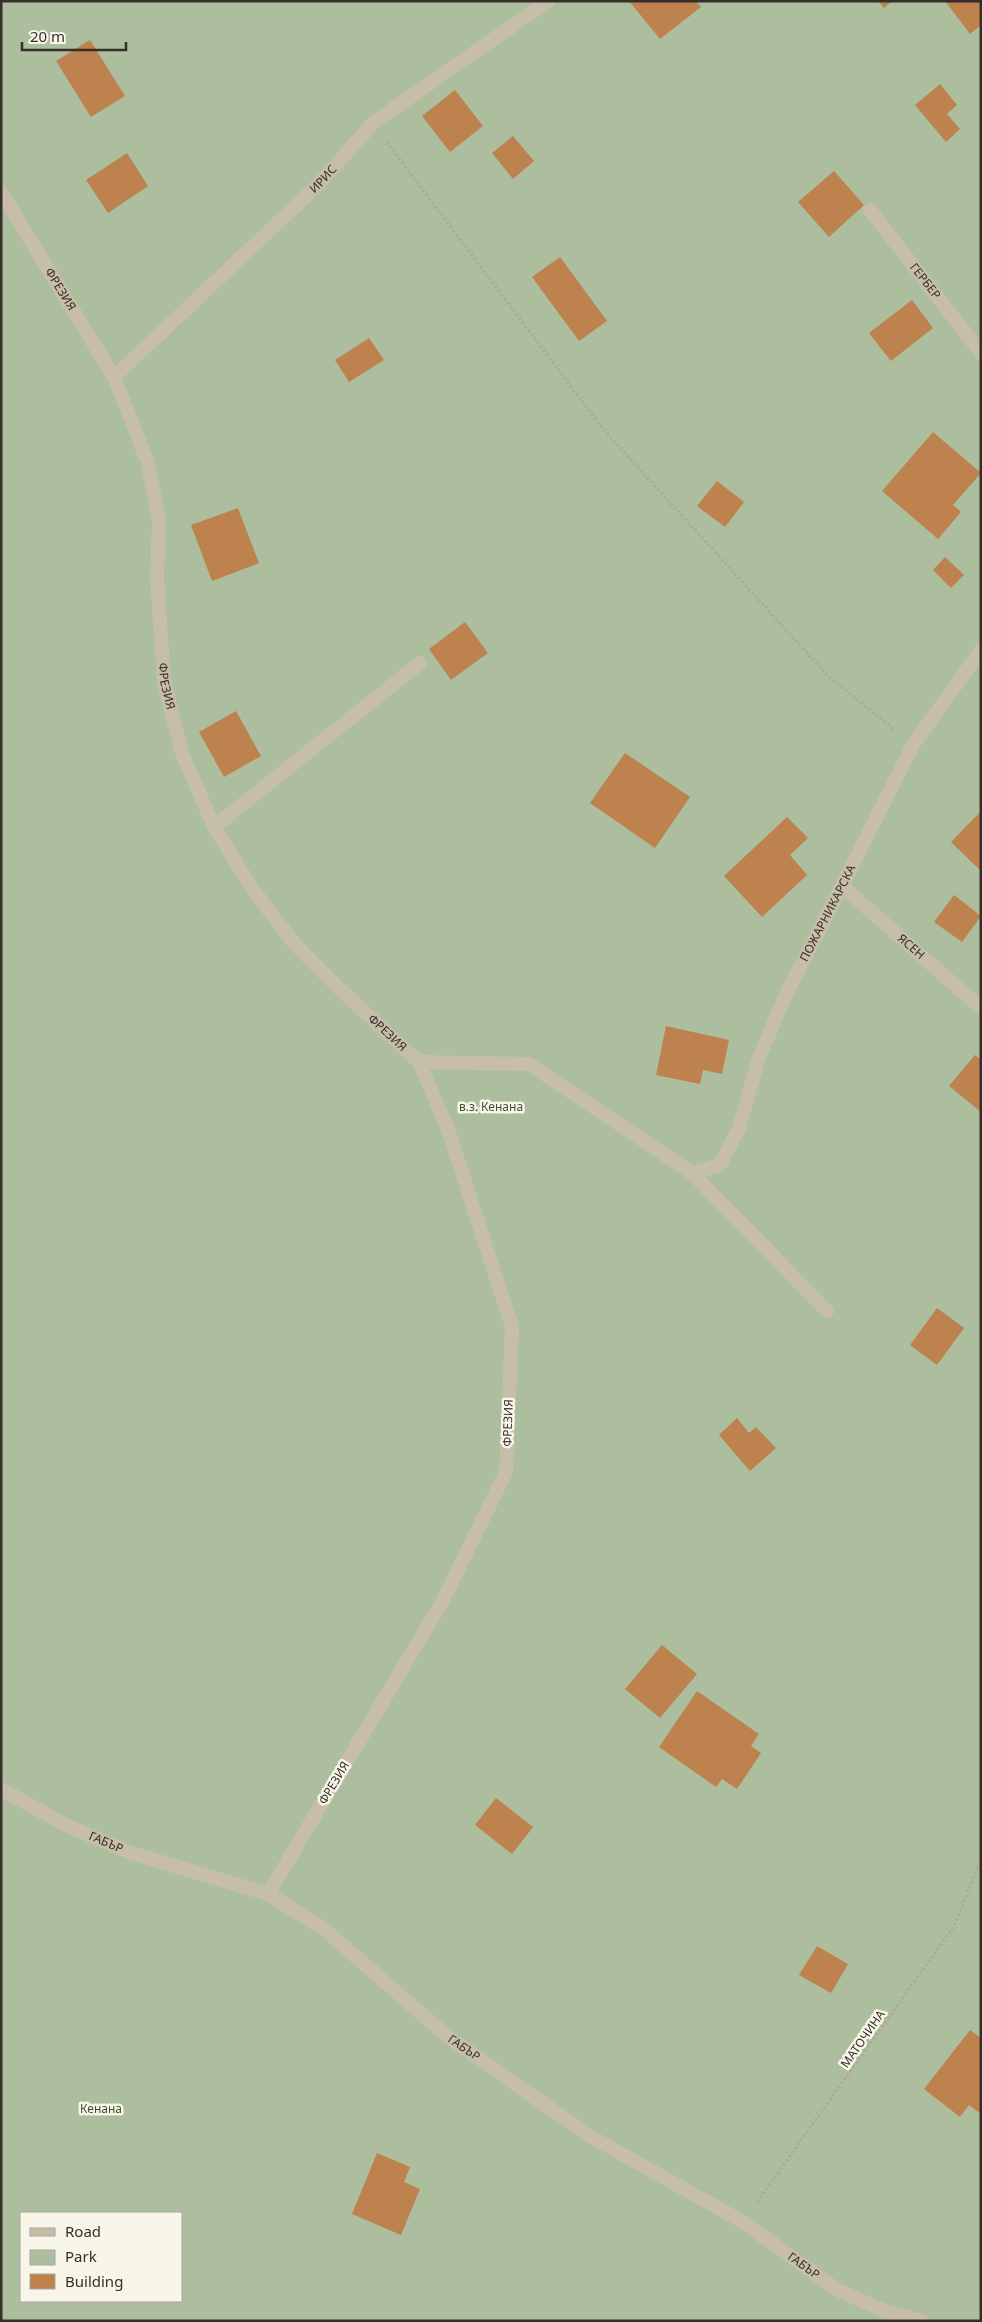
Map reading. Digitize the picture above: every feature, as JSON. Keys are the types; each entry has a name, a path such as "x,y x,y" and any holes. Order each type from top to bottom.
{"street":[{"name":"ИРИС","path":"114,377 319,184 373,123 548,1"},
{"name":"ФРЕЗИЯ","path":"1,192 114,377 148,463 159,522 157,578 164,681 182,753 214,827 254,891 294,943 344,993 419,1062 447,1127 512,1326 506,1472 441,1604 268,1894"},
{"name":"ГЕРБЕР","path":"870,210 981,353"},
{"name":"ПОЖАРНИКАРСКА","path":"692,1173 720,1165 739,1128 759,1058 786,994 913,745 981,650"},
{"path":"214,827 420,663"},
{"name":"ЯСЕН","path":"842,886 981,1008"},
{"path":"419,1062 529,1064 692,1173 827,1311"},
{"name":"ГАБЪР","path":"1,1789 66,1825 128,1852 268,1894 324,1929 447,2036 588,2135 743,2222 836,2289 882,2310 922,2321"}],"path":[{"path":"373,123 603,429 828,676 913,745"},
{"name":"МАТОЧИНА","path":"743,2222 954,1926 981,1858"}],"green space":[{"name":"в.з. Кенана","path":"1,1 981,1 981,2321 1,2321"}],"building":[{"path":"629,1 696,1 701,7 660,39"},
{"path":"878,1 892,1 884,8"},
{"path":"945,1 981,1 981,25 970,34"},
{"path":"90,40 125,96 91,117 56,61"},
{"path":"940,84 957,105 947,114 960,129 946,142 915,105"},
{"path":"455,90 483,126 450,152 422,116"},
{"path":"513,136 534,161 513,179 492,153"},
{"path":"127,153 148,186 108,213 86,180"},
{"path":"834,171 864,205 829,237 798,202"},
{"path":"560,257 607,321 579,341 532,277"},
{"path":"912,300 933,328 891,361 869,333"},
{"path":"369,338 384,360 349,382 335,360"},
{"path":"933,432 981,473 953,505 961,512 938,539 882,491"},
{"path":"717,481 744,502 725,527 697,506"},
{"path":"238,508 259,563 212,581 191,525"},
{"path":"945,557 964,575 951,588 933,570"},
{"path":"465,622 488,653 451,680 429,649"},
{"path":"236,711 261,756 224,777 199,732"},
{"path":"625,753 690,797 655,848 590,803"},
{"path":"981,811 981,871 951,842"},
{"path":"787,817 808,838 790,855 807,875 762,917 724,876"},
{"path":"954,895 981,916 962,942 934,922"},
{"path":"666,1026 729,1040 722,1074 703,1070 700,1084 656,1075"},
{"path":"975,1055 981,1060 981,1112 949,1086"},
{"path":"937,1308 964,1328 937,1365 910,1345"},
{"path":"737,1418 749,1433 756,1427 776,1448 750,1471 719,1435"},
{"path":"662,1645 697,1674 660,1718 625,1689"},
{"path":"697,1691 759,1734 751,1746 761,1753 737,1789 722,1779 716,1787 659,1747"},
{"path":"496,1798 533,1827 512,1854 475,1825"},
{"path":"817,1946 848,1964 831,1993 799,1975"},
{"path":"970,2030 981,2038 981,2114 969,2105 960,2117 924,2089"},
{"path":"377,2153 410,2167 404,2182 420,2189 401,2235 352,2214"}],"park label":[{"name":"Кенана","path":"101,2109"}]}
